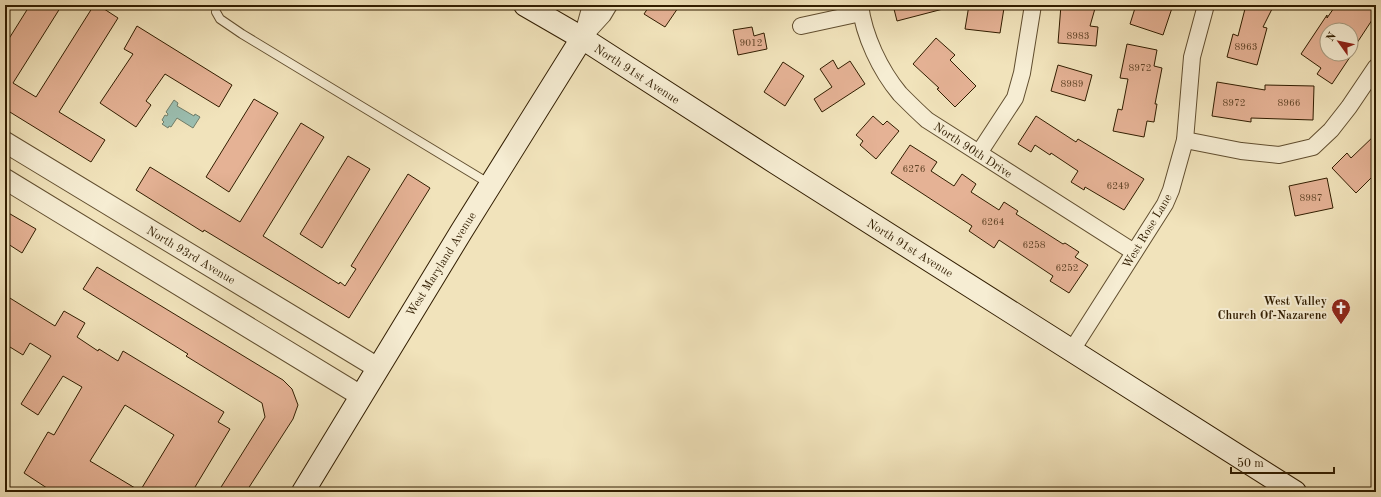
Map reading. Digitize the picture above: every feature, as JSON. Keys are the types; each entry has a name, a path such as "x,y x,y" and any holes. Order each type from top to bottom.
{"main road":[{"name":"North 91st Avenue","path":"525,5 582,38 776,163 1295,492"},
{"name":"West Maryland Avenue","path":"303,492 582,38"}],"street":[{"name":"West Maryland Avenue","path":"582,38 592,5"},
{"name":"West Maryland Avenue","path":"582,38 603,15 609,5"},
{"path":"979,153 1015,98 1022,73 1033,5"},
{"name":"West Rose Lane","path":"1072,350 1165,204 1172,190 1185,140 1192,57 1206,5"},
{"path":"802,26 861,9"},
{"name":"North 90th Drive","path":"861,9 866,32 885,72 900,93 927,120 1134,252"},
{"path":"1185,140 1242,151 1279,155 1313,147 1331,130 1349,107 1376,67"},
{"name":"North 93rd Avenue","path":"5,142 378,368"},
{"path":"5,179 361,396"}],"lane":[{"path":"216,12 220,19 242,34 491,184"}],"shaded area":[{"path":"174,100 178,103 177,106 194,116 195,114 200,117 193,128 177,118 171,127 169,126 168,128 162,124 164,122 162,120 165,115 167,116 168,114 166,112"}],"building":[{"path":"30,5 62,5 13,83 36,97 94,5 98,5 118,18 59,112 105,140 91,162 5,109 5,45"},
{"path":"650,5 680,5 665,27 644,14"},
{"path":"893,5 943,5 943,9 897,21"},
{"path":"969,5 1004,8 1000,33 965,29"},
{"path":"1061,5 1096,5 1090,26 1098,27 1096,46 1058,43"},
{"path":"1136,5 1173,5 1163,35 1130,24"},
{"path":"1246,5 1274,5 1263,27 1267,28 1257,65 1227,57 1233,34 1238,36"},
{"path":"1336,5 1376,5 1376,14 1359,40 1359,22 1322,22 1327,15 1327,18"},
{"path":"137,26 232,85 219,107 165,74 146,101 151,105 136,127 100,103 133,54 124,49"},
{"path":"752,27 754,36 764,33 767,49 738,55 733,30"},
{"path":"1319,27 1319,62 1347,62 1332,84 1317,74 1321,68 1301,54"},
{"path":"936,38 955,55 950,60 976,86 955,107 937,89 939,88 913,64"},
{"path":"1127,44 1157,50 1154,66 1162,68 1155,104 1157,104 1154,122 1147,121 1144,137 1113,131 1118,109 1122,110 1128,79 1120,78"},
{"path":"833,60 838,69 850,61 865,84 822,112 814,99 832,87 820,69"},
{"path":"783,62 804,76 785,106 764,92"},
{"path":"1058,65 1092,75 1085,101 1051,91"},
{"path":"1217,82 1265,90 1265,85 1314,86 1313,120 1251,118 1251,122 1212,116"},
{"path":"254,99 278,113 229,192 206,177"},
{"path":"873,116 883,125 887,121 899,131 876,159 860,145 863,141 856,135"},
{"path":"1036,116 1076,142 1078,139 1144,179 1124,210 1085,187 1084,190 1071,182 1078,171 1051,153 1050,155 1035,145 1031,152 1018,144"},
{"path":"301,123 324,137 263,236 339,284 340,282 345,286 356,269 351,266 408,174 430,188 349,318 204,230 203,232 136,190 150,167 240,222"},
{"path":"1376,134 1376,173 1356,193 1332,168 1347,153 1351,158"},
{"path":"910,145 937,162 931,171 954,186 962,174 976,184 971,192 999,210 1004,202 1018,211 1016,214 1063,244 1065,243 1079,252 1075,257 1088,265 1069,293 1050,281 1053,276 999,240 994,248 969,231 972,226 891,173"},
{"path":"348,156 370,169 322,248 300,234"},
{"path":"1327,178 1333,208 1295,216 1289,186"},
{"path":"5,211 36,229 22,253 5,242"},
{"path":"97,267 283,380 292,389 298,405 293,419 246,492 218,492 265,417 262,403 186,356 188,354 83,289"},
{"path":"5,295 55,326 64,311 85,323 77,337 98,351 99,349 118,361 123,351 224,412 218,422 230,429 192,492 53,492 24,473 48,432 54,435 82,387 63,376 38,415 21,404 51,356 30,343 23,355 5,344","holes":["125,405 174,435 140,491 90,461"]}],"place":[{"name":"West Valley Church Of-Nazarene","path":"1341,325"}]}
